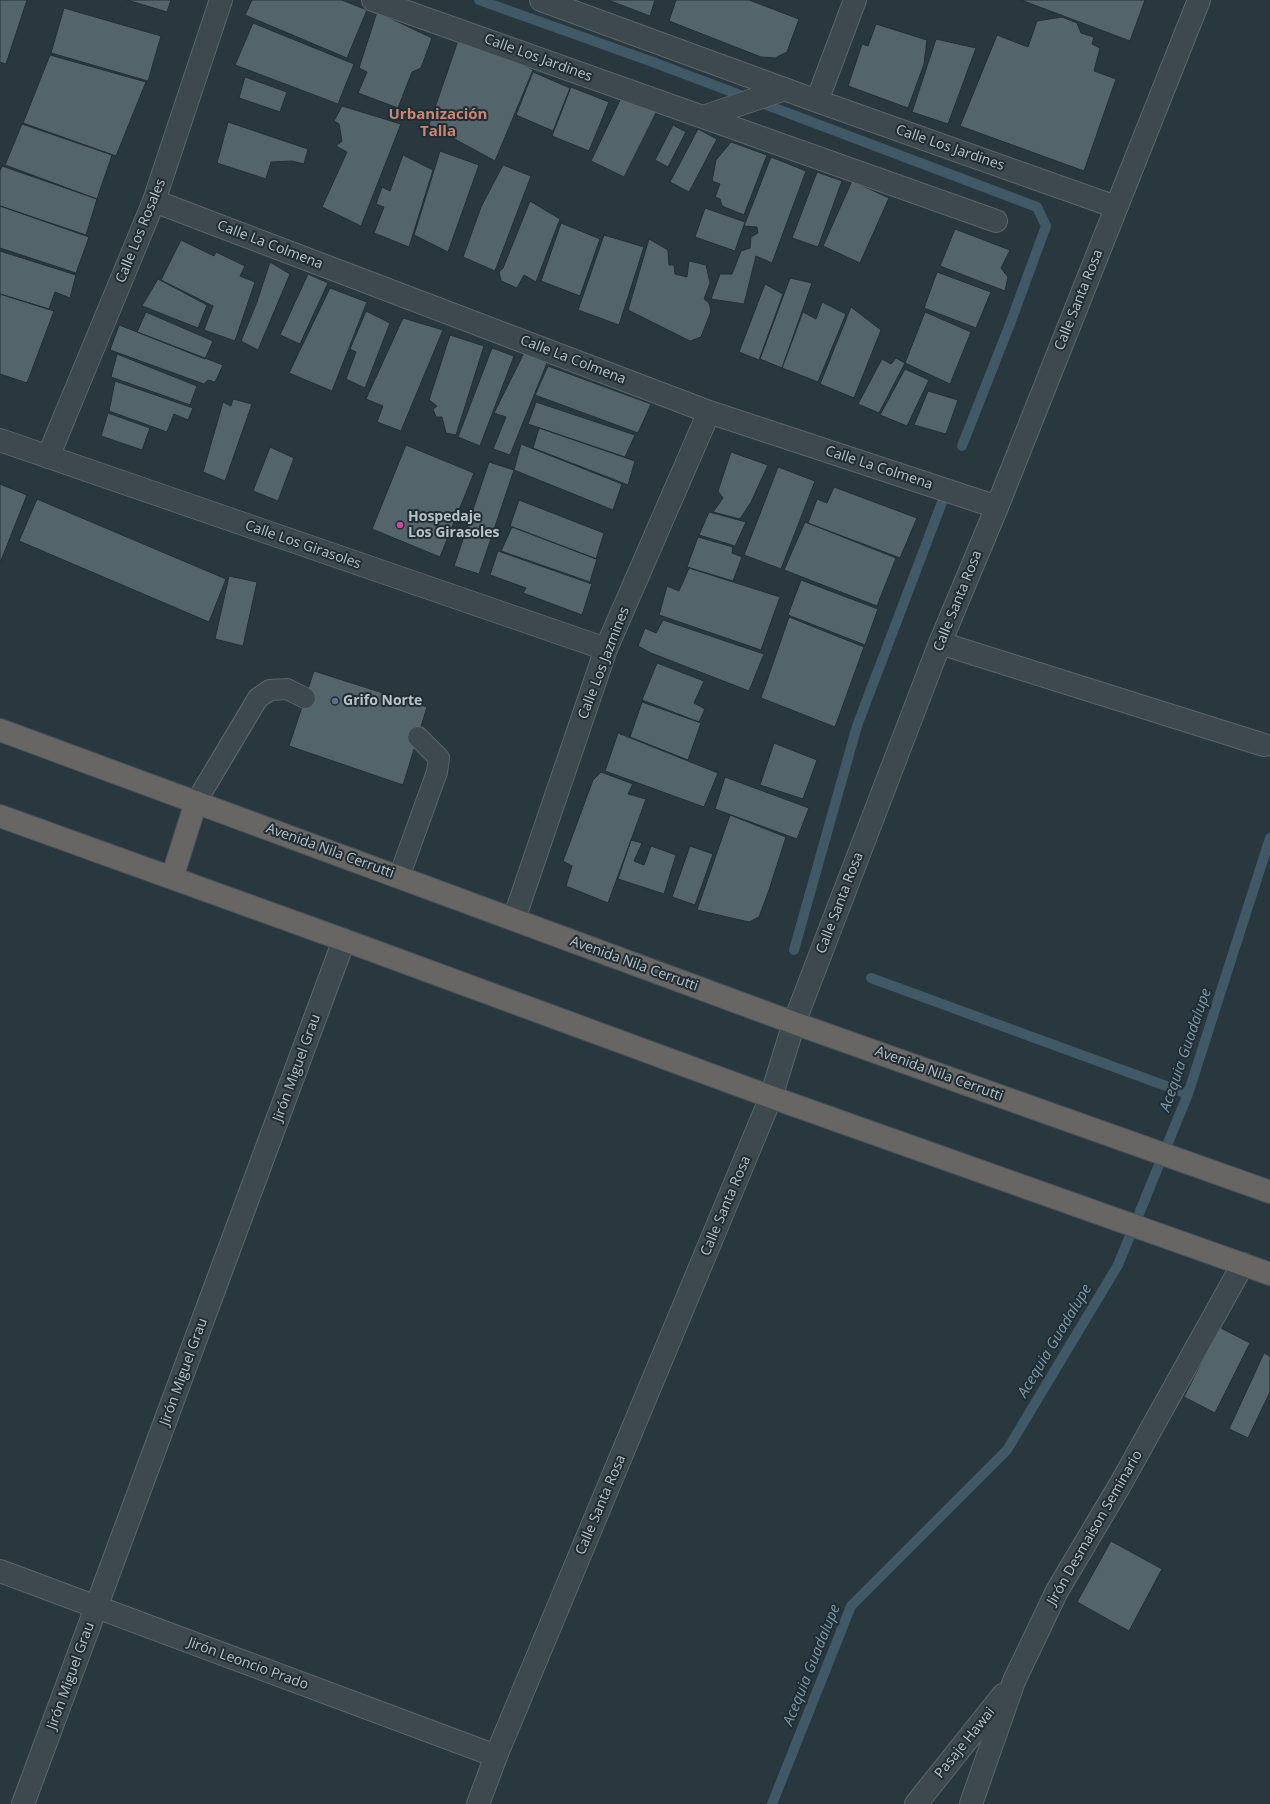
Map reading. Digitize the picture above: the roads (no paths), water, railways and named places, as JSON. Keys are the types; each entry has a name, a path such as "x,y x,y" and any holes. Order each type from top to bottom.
{"highway":[{"name":"Avenida Nila Cerrutti","path":"0,730 794,1023 1270,1192"},
{"path":"172,878 196,802"},
{"path":"0,816 344,940 771,1097 1190,1247 1270,1274"}],"street":[{"name":"Calle Los Rosales","path":"48,457 154,201 221,0"},
{"name":"Calle Los Jardines","path":"373,0 996,221"},
{"name":"Calle Los Jardines","path":"541,0 817,101 1116,206"},
{"path":"817,101 855,0"},
{"name":"Calle Santa Rosa","path":"478,1804 496,1756 771,1097 794,1023 940,643 997,507 1199,0"},
{"path":"703,117 785,89"},
{"name":"Calle La Colmena","path":"154,201 709,412 997,507"},
{"name":"Calle Los Jazmines","path":"514,919 606,649 709,412"},
{"name":"Calle Los Girasoles","path":"0,440 606,649"},
{"path":"940,643 1264,746"},
{"name":"Jirón Miguel Grau","path":"23,1804 344,940"},
{"name":"Jirón Desmaison Seminario","path":"971,1804 1014,1681 1057,1591 1120,1485 1243,1264"},
{"name":"Jirón Leoncio Prado","path":"0,1571 496,1756"},
{"name":"Pasaje Hawai","path":"916,1804 1014,1681"}],"lane":[{"path":"196,802 258,698 270,690 287,689 305,698"},
{"path":"399,877 437,772 439,758 418,737"}],"waterway":[{"path":"479,0 650,61 1037,207 1046,226 1010,324 962,446"},
{"path":"794,950 857,726 944,497"},
{"name":"Acequia Guadalupe","path":"772,1804 851,1606 1007,1450 1118,1265 1188,1094 1270,838"},
{"path":"871,978 1188,1094"}],"place":[{"name":"Hospedaje Los Girasoles","path":"400,525"},
{"name":"Grifo Norte","path":"335,701"}],"district":[{"name":"Urbanización Talla","path":"438,124"}]}
